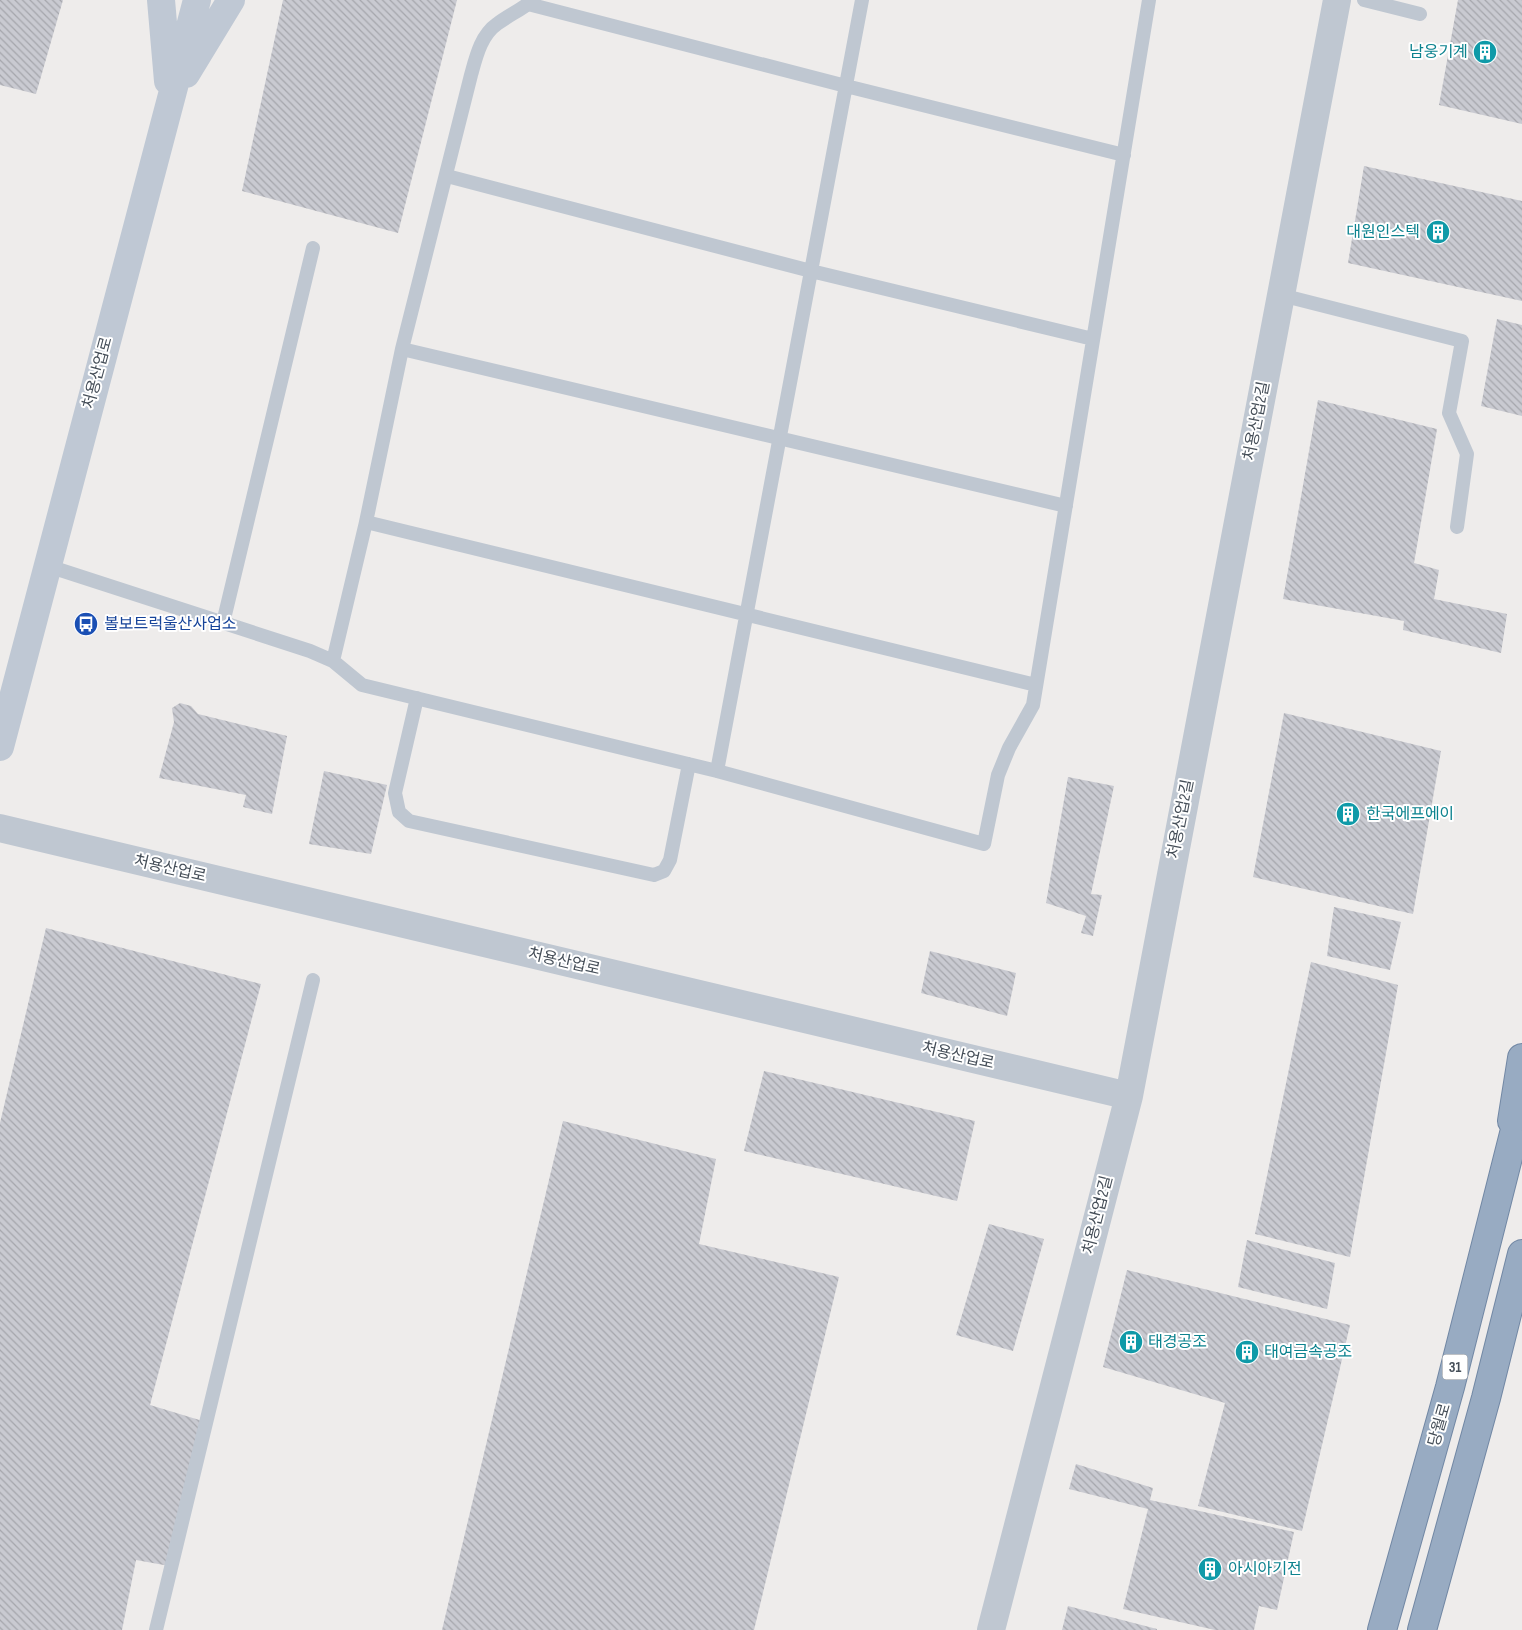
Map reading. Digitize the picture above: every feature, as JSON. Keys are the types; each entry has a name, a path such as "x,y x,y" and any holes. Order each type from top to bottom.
{"highway":[{"path":"1502,1177 1522,1058"},
{"name":"당월로","path":"1382,1630 1450,1387 1522,1102"},
{"name":"31","path":"1422,1630 1486,1398 1522,1254"}],"main road":[{"path":"161,0 170,101"},
{"name":"처용산업로","path":"0,746 197,0"},
{"path":"170,101 231,0"}],"street":[{"name":"처용산업2길","path":"991,1630 1129,1096 1337,0"},
{"name":"처용산업로","path":"0,828 1129,1096"}],"lane":[{"path":"718,771 862,0"},
{"path":"48,566 310,651 333,661 362,685 718,771 984,844 998,775 1009,748 1033,704 1149,0"},
{"path":"1364,0 1420,14"},
{"path":"333,661 366,522 402,349 471,75 481,43 496,25 518,12 530,2 846,86 1124,155"},
{"path":"447,176 812,271 1093,339"},
{"path":"223,623 312,248"},
{"path":"1280,295 1462,341 1450,412 1467,454 1457,527"},
{"path":"402,349 1066,506"},
{"path":"366,522 1036,685"},
{"path":"418,698 395,793 399,812 409,821 654,875 664,871 670,860 689,764"},
{"path":"156,1630 314,980"}],"building":[{"path":"0,0 63,0 36,94 0,85"},
{"path":"283,0 457,0 398,233 242,191"},
{"name":"남웅기계","path":"1458,0 1522,0 1522,124 1439,105"},
{"name":"대원인스텍","path":"1364,166 1522,201 1522,301 1348,263"},
{"path":"1497,319 1522,325 1522,416 1481,406"},
{"path":"1318,400 1437,429 1414,563 1439,570 1434,599 1507,614 1501,653 1403,630 1404,621 1283,599"},
{"path":"180,703 191,706 198,714 287,736 272,814 243,807 246,795 159,778 174,722 172,708"},
{"name":"한국에프에이","path":"1284,713 1441,751 1413,914 1253,877"},
{"path":"324,771 387,785 371,854 309,844"},
{"path":"1068,777 1114,786 1091,894 1102,895 1093,936 1081,933 1086,916 1046,903"},
{"path":"1334,907 1401,922 1390,970 1327,956"},
{"path":"46,928 261,984 150,1405 206,1422 175,1567 136,1560 122,1630 0,1630 0,1123"},
{"path":"930,951 1016,973 1007,1016 921,993"},
{"path":"1311,962 1398,985 1350,1257 1255,1234"},
{"path":"764,1071 975,1121 957,1201 744,1151"},
{"path":"563,1121 716,1159 699,1244 839,1277 754,1630 442,1630"},
{"path":"989,1224 1044,1239 1013,1351 956,1335"},
{"path":"1247,1240 1335,1263 1327,1309 1238,1287"},
{"path":"1127,1270 1350,1325 1302,1531 1198,1506 1225,1403 1103,1367"},
{"name":"아시아기전","path":"1076,1464 1153,1488 1150,1500 1294,1532 1277,1610 1259,1606 1254,1630 1215,1630 1123,1609 1148,1509 1069,1489"},
{"path":"1068,1606 1157,1629 1157,1630 1062,1630"}],"place":[{"name":"남웅기계","path":"1485,52"},
{"name":"대원인스텍","path":"1438,232"},
{"name":"볼보트럭울산사업소","path":"86,624"},
{"name":"한국에프에이","path":"1348,814"},
{"name":"태경공조","path":"1131,1342"},
{"name":"태여금속공조","path":"1247,1352"},
{"name":"아시아기전","path":"1210,1569"}]}
